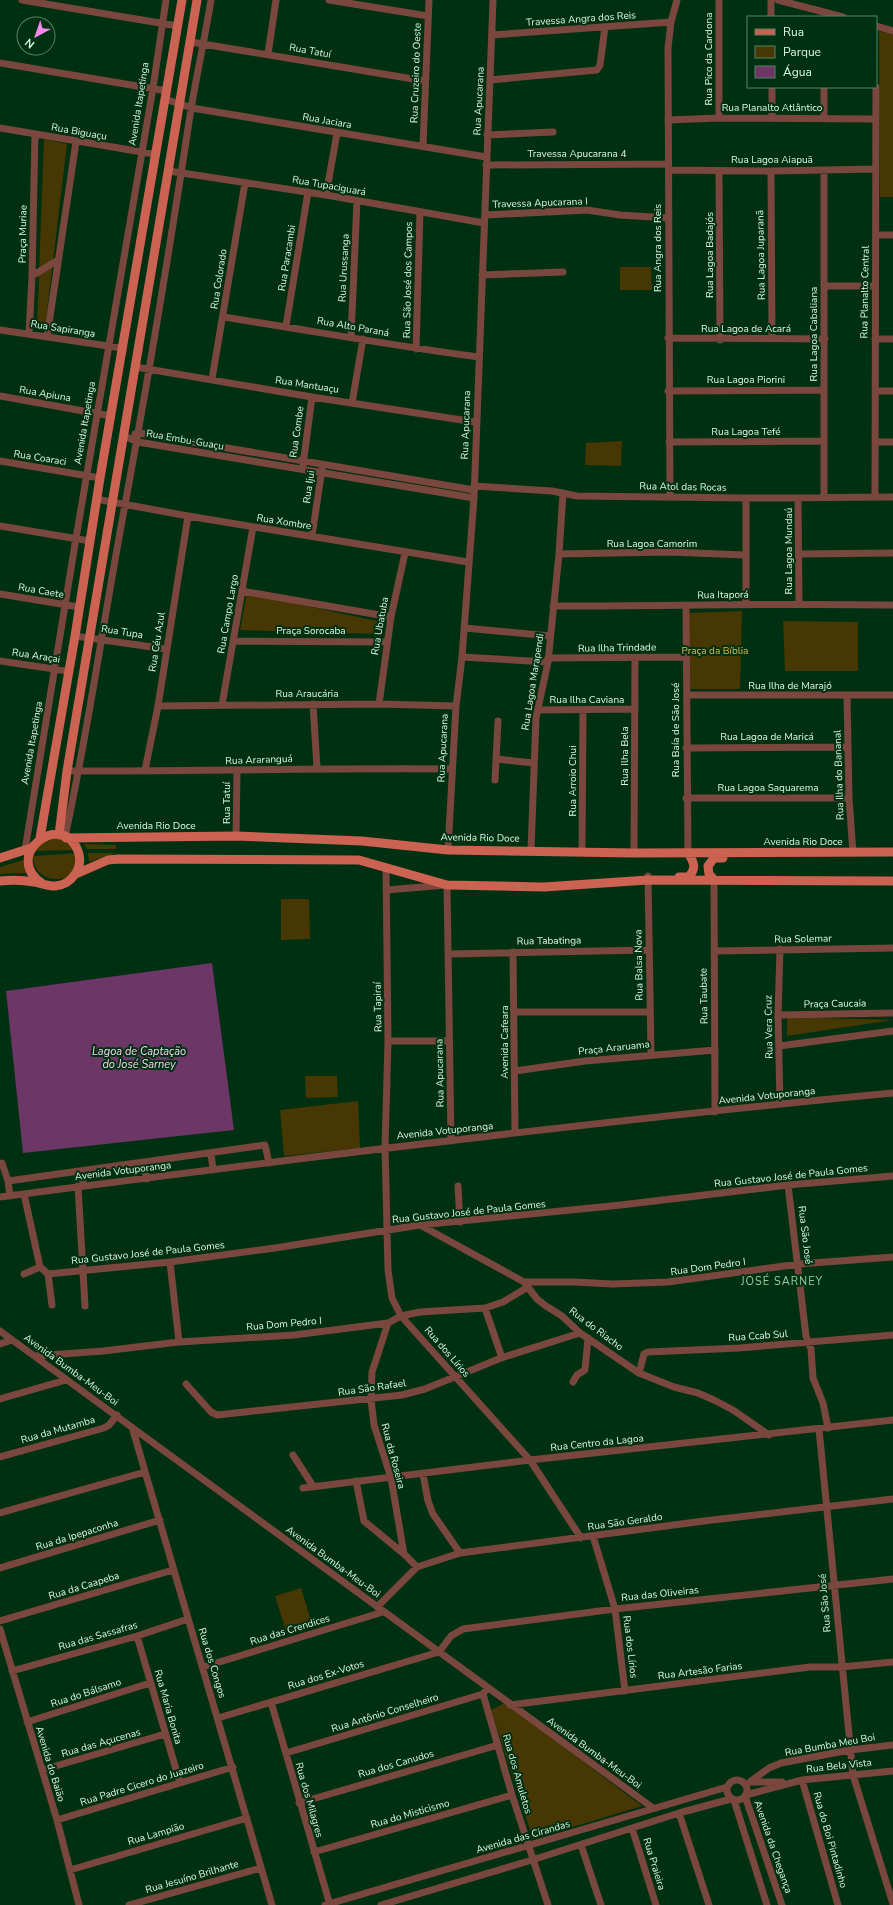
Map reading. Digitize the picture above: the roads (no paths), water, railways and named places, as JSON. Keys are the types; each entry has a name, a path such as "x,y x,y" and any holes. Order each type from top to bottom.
{"main road":[{"path":"0,858 28,849 40,838 75,636 96,499 154,154 166,95 182,0"},
{"path":"76,874 80,861 78,852 74,844 63,837 68,771 197,0"},
{"path":"131,296 148,299"},
{"path":"108,433 124,436"},
{"name":"Avenida Rio Doce","path":"40,838 52,834 63,837 236,836 362,841 448,850 531,850 634,853 893,852"},
{"path":"28,849 29,868 32,875 43,884"},
{"path":"0,881 11,880 49,886 61,885 76,874 108,860 118,859 359,860 386,866 447,885 544,887 625,882 648,878 688,877 693,872 694,866 688,853"},
{"path":"714,880 709,874 708,870 710,861 714,858 765,858 781,853"},
{"path":"648,878 893,881"}],"street":[{"path":"22,0 178,26"},
{"name":"Avenida Itapetinga","path":"28,849 76,538 110,347 166,0"},
{"path":"63,837 80,771 125,505 138,442 148,369 183,173 192,108 211,0"},
{"path":"268,54 276,0"},
{"path":"329,0 428,16"},
{"name":"Rua Cruzeiro do Oeste","path":"423,146 429,0"},
{"name":"Rua Apucarana","path":"448,850 456,706 462,657 474,491 493,0"},
{"name":"Rua Angra dos Reis","path":"670,496 668,391 668,48 671,22 677,0"},
{"name":"Rua Pico da Cardona","path":"719,0 719,118"},
{"path":"770,0 771,16"},
{"path":"778,0 791,1 824,14 837,16"},
{"name":"Travessa Angra dos Reis","path":"492,35 671,22"},
{"path":"877,26 893,31"},
{"path":"490,80 596,70 600,65 605,27"},
{"name":"Rua Tatuí","path":"191,42 425,81"},
{"name":"Rua Jaciara","path":"0,63 153,88 180,104 192,108 486,157"},
{"path":"772,88 772,118"},
{"path":"824,88 824,118"},
{"name":"Rua Planalto Central","path":"875,497 876,88"},
{"name":"Rua Planalto Atlântico","path":"668,120 719,118 876,119"},
{"name":"Rua Biguaçu","path":"0,128 154,154"},
{"path":"487,135 553,132"},
{"path":"326,195 337,133"},
{"name":"Praça Muriae","path":"29,334 32,276 35,134"},
{"path":"47,337 76,142"},
{"name":"Travessa Apucarana 4","path":"486,165 668,167"},
{"name":"Rua Lagoa Aiapuã","path":"668,167 770,171 876,169"},
{"name":"Rua Lagoa Badajós","path":"719,170 720,340"},
{"name":"Rua Lagoa Cabaliana","path":"824,170 824,498"},
{"name":"Rua Tupaciguará","path":"169,171 308,192 484,223"},
{"name":"Rua Lagoa Juparanã","path":"770,171 772,339"},
{"name":"Rua Colorado","path":"212,379 245,183"},
{"name":"Rua Paracambi","path":"286,326 308,192"},
{"name":"Rua Urussanga","path":"351,336 357,201"},
{"name":"Travessa Apucarana I","path":"485,215 587,210 620,215 668,218"},
{"name":"Rua São José dos Campos","path":"416,348 420,212"},
{"path":"876,235 893,235"},
{"path":"32,276 58,260"},
{"path":"482,275 563,272"},
{"path":"824,286 875,286"},
{"name":"Rua Alto Paraná","path":"223,317 479,357"},
{"name":"Rua Sapiranga","path":"0,330 122,348"},
{"name":"Rua Lagoa de Acará","path":"668,338 720,340 825,338"},
{"path":"352,403 363,339"},
{"path":"875,339 893,339"},
{"name":"Rua Mantuaçu","path":"136,367 312,397 476,422"},
{"name":"Rua Lagoa Piorini","path":"668,391 824,390"},
{"path":"875,391 893,391"},
{"name":"Rua Apiuna","path":"0,396 111,416"},
{"name":"Rua Combe","path":"302,470 312,397"},
{"name":"Rua Embu-Guaçu","path":"124,436 139,433 474,491"},
{"name":"Rua Embu-Guaçu","path":"124,436 138,442 321,473 474,491"},
{"name":"Rua Lagoa Tefé","path":"669,442 823,441"},
{"path":"875,442 893,442"},
{"name":"Rua Coaraci","path":"0,461 100,478"},
{"name":"Rua Ijui","path":"312,536 323,464"},
{"name":"Rua Atol das Rocas","path":"474,491 507,487 577,496 746,498 893,497"},
{"name":"Rua Lagoa Marapendi","path":"531,850 533,763 536,718 548,660 559,554 563,493"},
{"path":"746,498 746,605"},
{"name":"Rua Lagoa Mundaú","path":"798,498 799,603"},
{"name":"Rua Xombre","path":"96,499 405,553 468,562"},
{"name":"Rua Céu Azul","path":"144,770 158,706 188,516"},
{"path":"0,526 90,541"},
{"name":"Rua Campo Largo","path":"222,705 253,527"},
{"name":"Rua Lagoa Camorim","path":"559,554 669,552 746,555"},
{"name":"Rua Ubatuba","path":"379,704 391,617 405,553"},
{"path":"799,554 893,553"},
{"path":"242,591 391,617"},
{"name":"Rua Caete","path":"0,594 79,607"},
{"name":"Rua Itaporá","path":"553,606 686,606 799,603 893,605"},
{"name":"Rua Baía de São José","path":"686,606 686,798 688,853"},
{"path":"464,628 550,636"},
{"name":"Rua Tupa","path":"75,636 166,649"},
{"name":"Praça Sorocaba","path":"234,641 387,642"},
{"name":"Rua Ilha Trindade","path":"462,657 548,660 686,656"},
{"name":"Rua Ilha Bela","path":"634,853 635,658"},
{"name":"Rua Araçai","path":"0,661 68,671"},
{"name":"Rua Ilha de Marajó","path":"686,695 893,695"},
{"name":"Rua Ilha do Bananal","path":"847,695 849,798 853,853"},
{"path":"314,704 317,768"},
{"name":"Rua Araucária","path":"158,706 314,704 456,706"},
{"name":"Rua Ilha Caviana","path":"538,710 583,711 635,709"},
{"name":"Rua Arroio Chui","path":"582,851 583,711"},
{"path":"495,780 498,721"},
{"name":"Rua Lagoa de Maricá","path":"686,748 848,747"},
{"path":"496,759 533,763"},
{"name":"Rua Araranguá","path":"68,771 237,771 317,768 452,769"},
{"name":"Rua Tatuí","path":"236,836 237,771"},
{"name":"Rua Lagoa Saquarema","path":"686,798 849,798"},
{"name":"Rua Tapiraí","path":"385,1147 388,1041 386,866"},
{"name":"Rua Balsa Nova","path":"648,878 650,1054"},
{"name":"Rua Taubate","path":"714,880 716,1112"},
{"path":"386,890 447,885"},
{"name":"Rua Apucarana","path":"447,885 451,1140"},
{"name":"Rua Solemar","path":"714,951 893,948"},
{"name":"Rua Vera Cruz","path":"780,949 778,1015 780,1104"},
{"name":"Rua Tabatinga","path":"449,954 649,950"},
{"name":"Avenida Cafeara","path":"513,952 515,1012 515,1133"},
{"path":"515,1012 650,1012"},
{"name":"Praça Caucaia","path":"778,1015 893,1012"},
{"path":"779,1046 893,1031"},
{"path":"388,1041 449,1041"},
{"name":"Praça Araruama","path":"515,1071 650,1054 715,1050"},
{"name":"Avenida Votuporanga","path":"0,1197 385,1147 893,1093"},
{"name":"Avenida Votuporanga","path":"8,1181 265,1145 269,1163"},
{"name":"Rua dos Lírios","path":"385,1147 388,1270 392,1298 401,1316 454,1377 530,1460 581,1538"},
{"path":"211,1153 213,1170"},
{"path":"142,1162 147,1179"},
{"path":"2,1163 8,1181 10,1196"},
{"path":"81,1171 82,1271 86,1306"},
{"name":"Rua Gustavo José de Paula Gomes","path":"48,1274 170,1262 420,1225 893,1176"},
{"path":"458,1186 460,1222"},
{"name":"Rua São José","path":"788,1186 799,1264 806,1336 809,1342 813,1378 823,1402 828,1428"},
{"path":"24,1194 40,1267 48,1274 52,1305"},
{"name":"Rua do Riacho","path":"420,1225 526,1285 537,1299 562,1316 580,1333 639,1373 674,1387 698,1393 714,1400 733,1410 769,1435"},
{"name":"Rua Dom Pedro I","path":"35,1356 103,1351 179,1342 294,1335 388,1322 401,1316 420,1312 485,1308 502,1302 526,1285 574,1282 613,1284 668,1282 799,1264 893,1257"},
{"path":"170,1262 179,1342"},
{"path":"24,1274 40,1267"},
{"path":"485,1308 502,1358"},
{"name":"Rua da Roseira","path":"388,1322 372,1372 372,1399 374,1425 391,1478 404,1554"},
{"name":"Avenida Bumba-Meu-Boi","path":"0,1331 653,1808"},
{"name":"Rua São Rafael","path":"186,1384 211,1412 222,1415 372,1399 415,1392 502,1358 580,1333"},
{"name":"Rua Ccab Sul","path":"639,1373 643,1357 648,1352 739,1348 893,1335"},
{"path":"573,1382 577,1375 585,1370 588,1338"},
{"path":"0,1344 12,1340"},
{"path":"0,1399 66,1380"},
{"name":"Rua da Mutamba","path":"0,1457 104,1428 116,1415"},
{"name":"Rua Centro da Lagoa","path":"303,1488 530,1460 769,1435 893,1420"},
{"name":"Rua dos Congos","path":"132,1427 160,1520 173,1570 233,1767 272,1905"},
{"name":"Rua São José","path":"819,1429 841,1667 853,1775 893,1904"},
{"path":"293,1455 313,1486"},
{"path":"0,1513 145,1472"},
{"path":"423,1474 428,1501 434,1514 460,1553"},
{"path":"356,1481 364,1521 404,1554 417,1567"},
{"name":"Rua São Geraldo","path":"377,1607 417,1567 460,1553 704,1521 893,1500"},
{"name":"Rua da Ipepaconha","path":"0,1568 160,1520"},
{"name":"Rua dos Lírios","path":"593,1536 615,1609 626,1691"},
{"name":"Rua da Caapeba","path":"0,1621 173,1570"},
{"name":"Rua das Oliveiras","path":"439,1652 451,1636 463,1629 615,1609 893,1579"},
{"name":"Rua das Crendices","path":"203,1667 384,1612"},
{"name":"Rua das Sassafras","path":"12,1671 137,1636 188,1619"},
{"name":"Avenida do Baião","path":"0,1629 57,1820 79,1905"},
{"name":"Rua Maria Bonita","path":"137,1636 180,1783"},
{"name":"Rua dos Ex-Votos","path":"218,1718 439,1652"},
{"name":"Rua Artesão Farias","path":"510,1705 810,1667 841,1667 893,1662"},
{"name":"Rua do Bálsamo","path":"27,1722 150,1683"},
{"path":"483,1694 487,1687"},
{"name":"Rua dos Amuletos","path":"483,1694 532,1860 548,1905"},
{"name":"Rua Antônio Conselheiro","path":"286,1753 483,1694"},
{"name":"Rua dos Milagres","path":"271,1702 328,1905"},
{"name":"Rua das Açucenas","path":"42,1770 165,1734"},
{"name":"Rua dos Canudos","path":"299,1803 498,1745"},
{"name":"Rua Bumba Meu Boi","path":"751,1781 769,1768 781,1763 850,1750 893,1745"},
{"name":"Rua Padre Cicero do Juazeiro","path":"57,1820 233,1767"},
{"name":"Rua Bela Vista","path":"788,1782 893,1771"},
{"path":"767,1905 732,1800 726,1793 727,1787 734,1780 743,1782 788,1782"},
{"name":"Rua do Boi Pintadinho","path":"802,1780 838,1905"},
{"path":"743,1782 746,1788 745,1796"},
{"path":"381,1905 532,1860 679,1813 732,1800 739,1800 745,1796 788,1782"},
{"name":"Avenida das Cirandas","path":"328,1905 727,1787"},
{"name":"Rua do Misticismo","path":"314,1852 512,1795"},
{"name":"Avenida da Chegança","path":"745,1796 782,1905"},
{"path":"679,1813 709,1905"},
{"name":"Rua Lampião","path":"70,1870 247,1818"},
{"name":"Rua Praieira","path":"632,1828 656,1905"},
{"path":"581,1844 601,1905"},
{"name":"Rua Jesuíno Brilhante","path":"129,1905 261,1868"}],"water":[{"name":"Lagoa de Captação do José Sarney","path":"212,963 234,1130 23,1153 6,991"}],"district":[{"name":"JOSÉ SARNEY","path":"782,1281"}],"park label":[{"name":"Praça da Bíblia","path":"715,651"}]}
